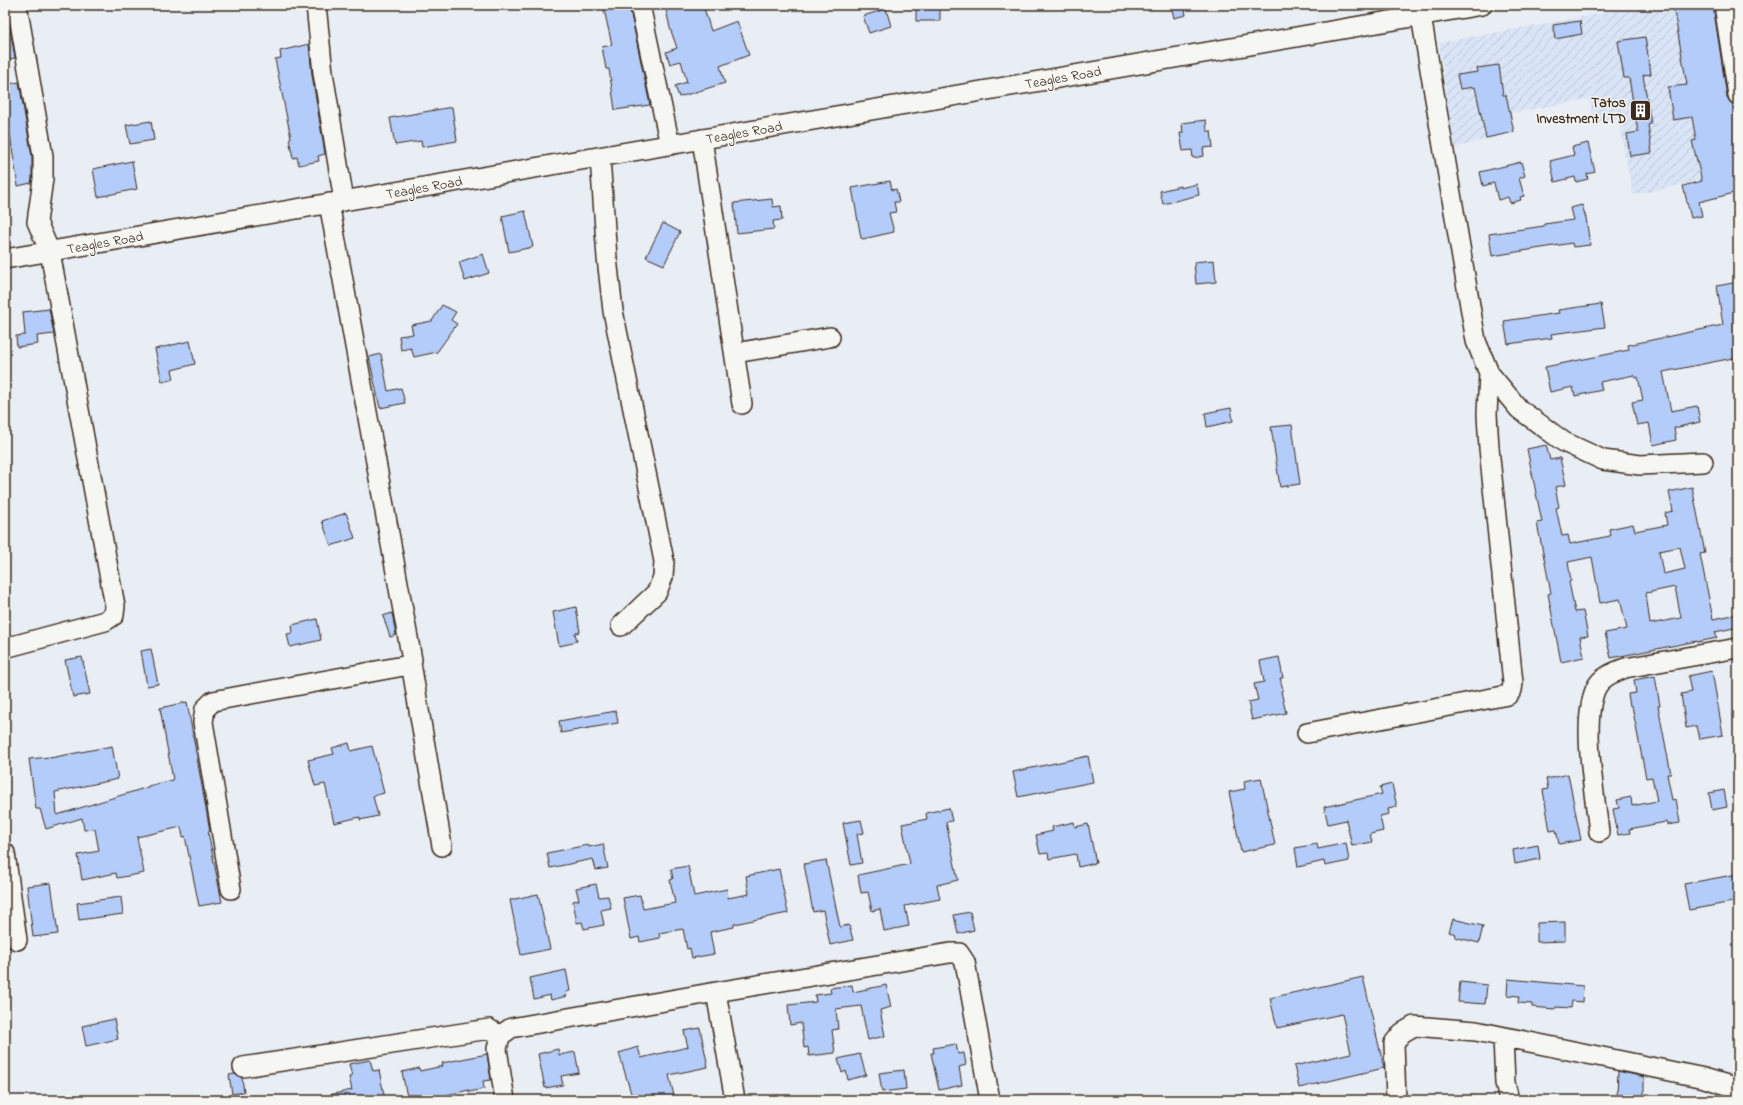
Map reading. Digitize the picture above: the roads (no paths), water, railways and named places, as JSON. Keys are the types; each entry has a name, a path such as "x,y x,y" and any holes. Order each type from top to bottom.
{"street":[{"path":"5,648 105,621 114,615 115,606 50,252 37,222 43,179 42,156 17,5"},
{"path":"316,5 337,202 442,846"},
{"path":"640,5 670,145"},
{"name":"Teagles Road","path":"5,259 1482,5"},
{"path":"1724,5 1738,95"},
{"path":"1421,16 1476,341 1488,373 1519,409 1564,442 1603,460 1640,465 1703,462"},
{"path":"702,139 742,404"},
{"path":"600,157 607,258 613,311 664,561 663,577 657,592 621,626"},
{"path":"735,353 830,337"},
{"path":"1307,733 1508,695 1512,690 1489,448 1487,414 1488,373"},
{"path":"1599,832 1589,734 1590,708 1598,686 1609,674 1625,668 1738,648"},
{"path":"231,889 203,722 205,709 214,701 411,663"},
{"path":"5,852 17,940"},
{"path":"505,1100 497,1049 500,1036 511,1028 950,952 959,953 965,962 990,1100"},
{"path":"716,992 735,1100"},
{"path":"1396,1100 1394,1043 1402,1033 1414,1026 1476,1031 1704,1078 1734,1087 1738,1091"},
{"path":"243,1067 490,1029 500,1036"},
{"path":"1503,1037 1505,1082 1509,1100"}],"place":[{"name":"Tatos Investment LTD","path":"1641,110"}]}
